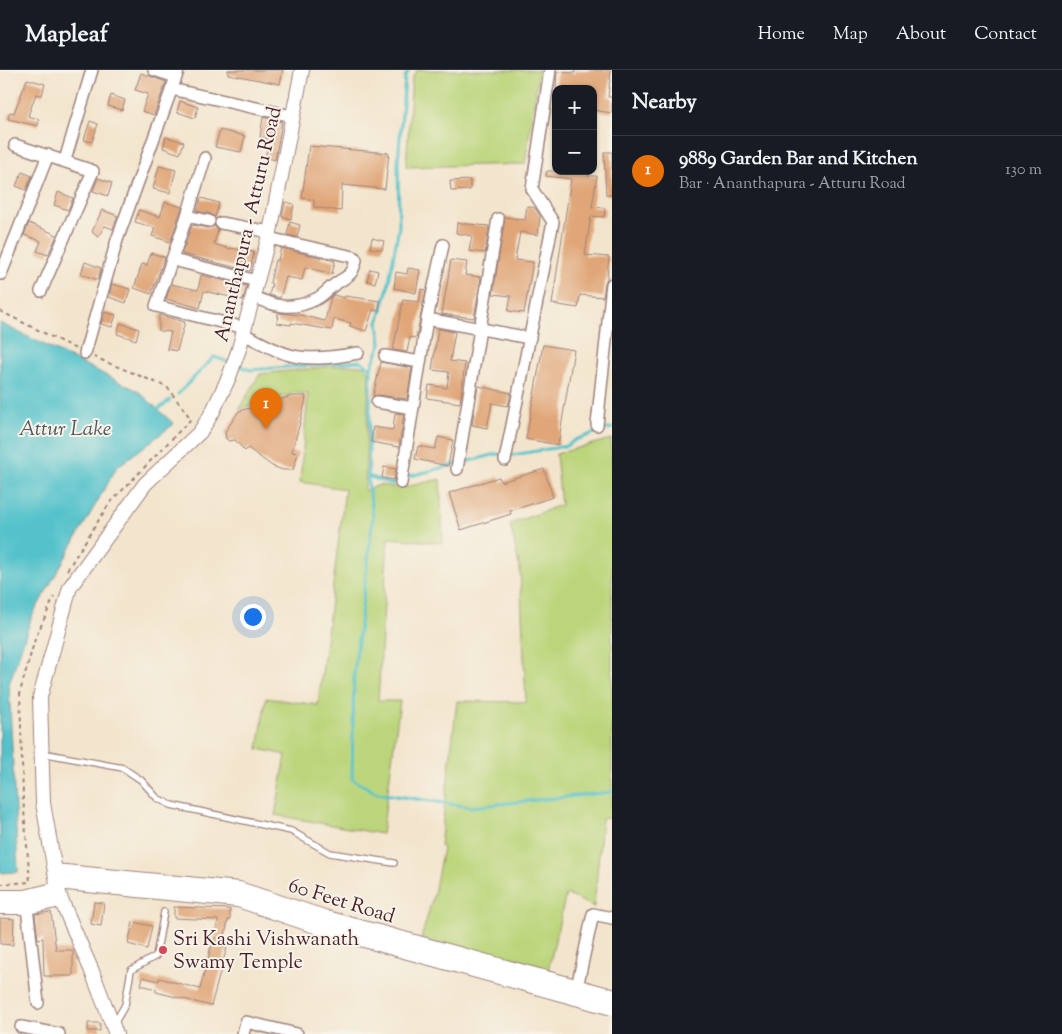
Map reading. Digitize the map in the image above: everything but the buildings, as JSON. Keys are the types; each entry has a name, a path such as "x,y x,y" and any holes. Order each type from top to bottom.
{"street":[{"path":"65,160 92,70"},
{"path":"85,352 117,240 177,73 154,70"},
{"name":"Ananthapura - Atturu Road","path":"115,1030 58,885 43,803 40,697 70,587 145,484 200,432 212,413 229,377 239,349 269,235 302,70"},
{"path":"505,460 553,222 532,189 550,70"},
{"path":"171,90 292,116"},
{"path":"15,145 65,160 93,171 41,291"},
{"path":"1,274 48,155"},
{"path":"205,158 156,306 244,331 291,355 306,358 344,356 358,353"},
{"path":"187,216 209,221"},
{"path":"457,470 498,219"},
{"path":"221,223 354,257 356,260 351,274 316,299 280,307 253,296"},
{"path":"402,483 427,319 443,245"},
{"path":"172,260 257,281"},
{"path":"597,425 612,284"},
{"path":"427,319 530,338"},
{"path":"385,356 420,362"},
{"path":"377,402 413,408"},
{"path":"0,897 25,897 58,885"},
{"path":"0,907 26,907 58,885"},
{"name":"60 Feet Road","path":"58,885 239,889 327,918 612,996"},
{"name":"60 Feet Road","path":"58,885 238,900 324,929 612,1008"},
{"path":"26,907 38,1003"},
{"path":"578,987 593,914 612,918"},
{"path":"243,1034 246,1022 297,1034"},
{"path":"21,1027 59,1034"}],"lane":[{"path":"42,753 123,768 141,780 157,798 171,805 291,831 330,853 394,863"},
{"path":"115,1030 125,1005 131,970 156,956 164,912"}],"green space":[{"path":"417,70 539,70 525,164 406,167 412,78"},
{"path":"343,365 364,366 369,371 365,491 379,485 401,488 440,479 443,543 388,538 378,701 400,701 382,834 275,815 286,755 258,749 266,698 318,705 345,489 300,482 308,394 295,393 239,409 260,374"},
{"path":"611,439 612,817 602,819 594,907 566,894 547,975 421,939 434,893 443,848 440,846 457,701 526,702 520,569 510,524 561,505 556,454"}],"water":[{"name":"Attur Lake","path":"0,323 138,391 174,424 117,467 32,616 9,684 18,872 0,873"}],"waterway":[{"path":"371,368 381,343 378,323 388,287 399,226 398,162 405,77 409,70"},
{"path":"178,394 214,357 231,363"},
{"path":"237,365 251,370 360,361 371,368 368,481 373,517 354,673 352,779 377,793 471,807 612,792"},
{"path":"156,411 170,400"},
{"path":"406,477 497,454 513,455 566,446 575,440 612,428"},
{"path":"368,476 391,484 398,481"}],"place":[{"name":"9889 Garden Bar and Kitchen","path":"266,429"},
{"name":"Sri Kashi Vishwanath Swamy Temple","path":"163,950"}]}
